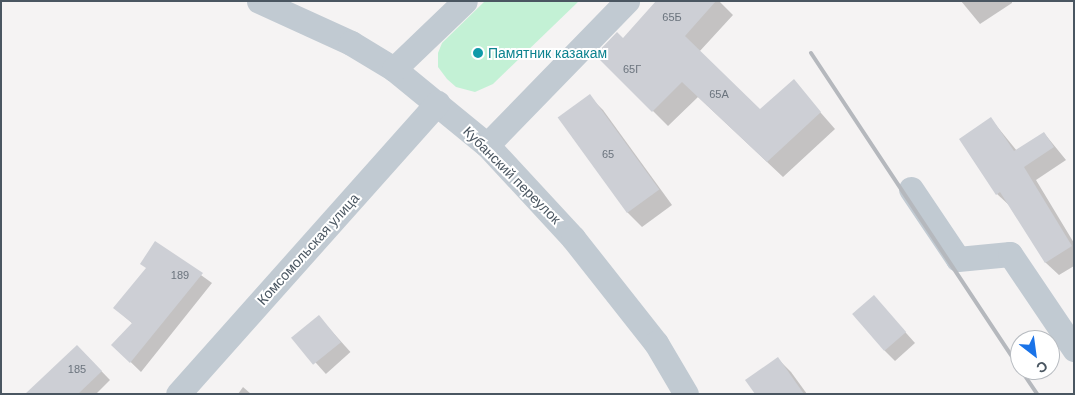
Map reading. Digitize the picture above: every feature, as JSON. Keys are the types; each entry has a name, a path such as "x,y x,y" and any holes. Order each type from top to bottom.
{"street":[{"name":"Кубанский переулок","path":"259,1 351,43 394,69 438,103 486,145 573,238 656,343 686,394"},
{"path":"394,69 465,1"},
{"path":"486,145 627,1"},
{"name":"Комсомольская улица","path":"178,394 438,103"},
{"path":"911,189 958,259 1010,254 1074,349"}],"green space":[{"path":"485,1 579,1 493,84 475,92 456,87 447,79 438,67 438,53 442,43"}],"building":[{"path":"656,1 716,1 685,36 760,109 794,79 821,112 767,162 682,82 652,112 595,55 617,32 623,38"},
{"path":"590,94 659,189 627,213 558,118"},
{"path":"991,117 1014,151 1044,132 1054,147 1024,167 1072,246 1045,263 1000,192 996,195 959,139"},
{"path":"155,241 203,273 130,363 111,345 132,323 113,308 146,268 140,264"},
{"path":"874,295 906,332 884,351 852,314"},
{"path":"319,315 341,342 313,365 291,338"},
{"path":"77,345 102,371 78,394 25,394"},
{"path":"778,357 804,394 755,394 745,380"}],"railway":[{"path":"811,53 1010,354"},
{"path":"1028,380 1037,394"}],"place":[{"name":"Памятник казакам","path":"478,53"}]}
